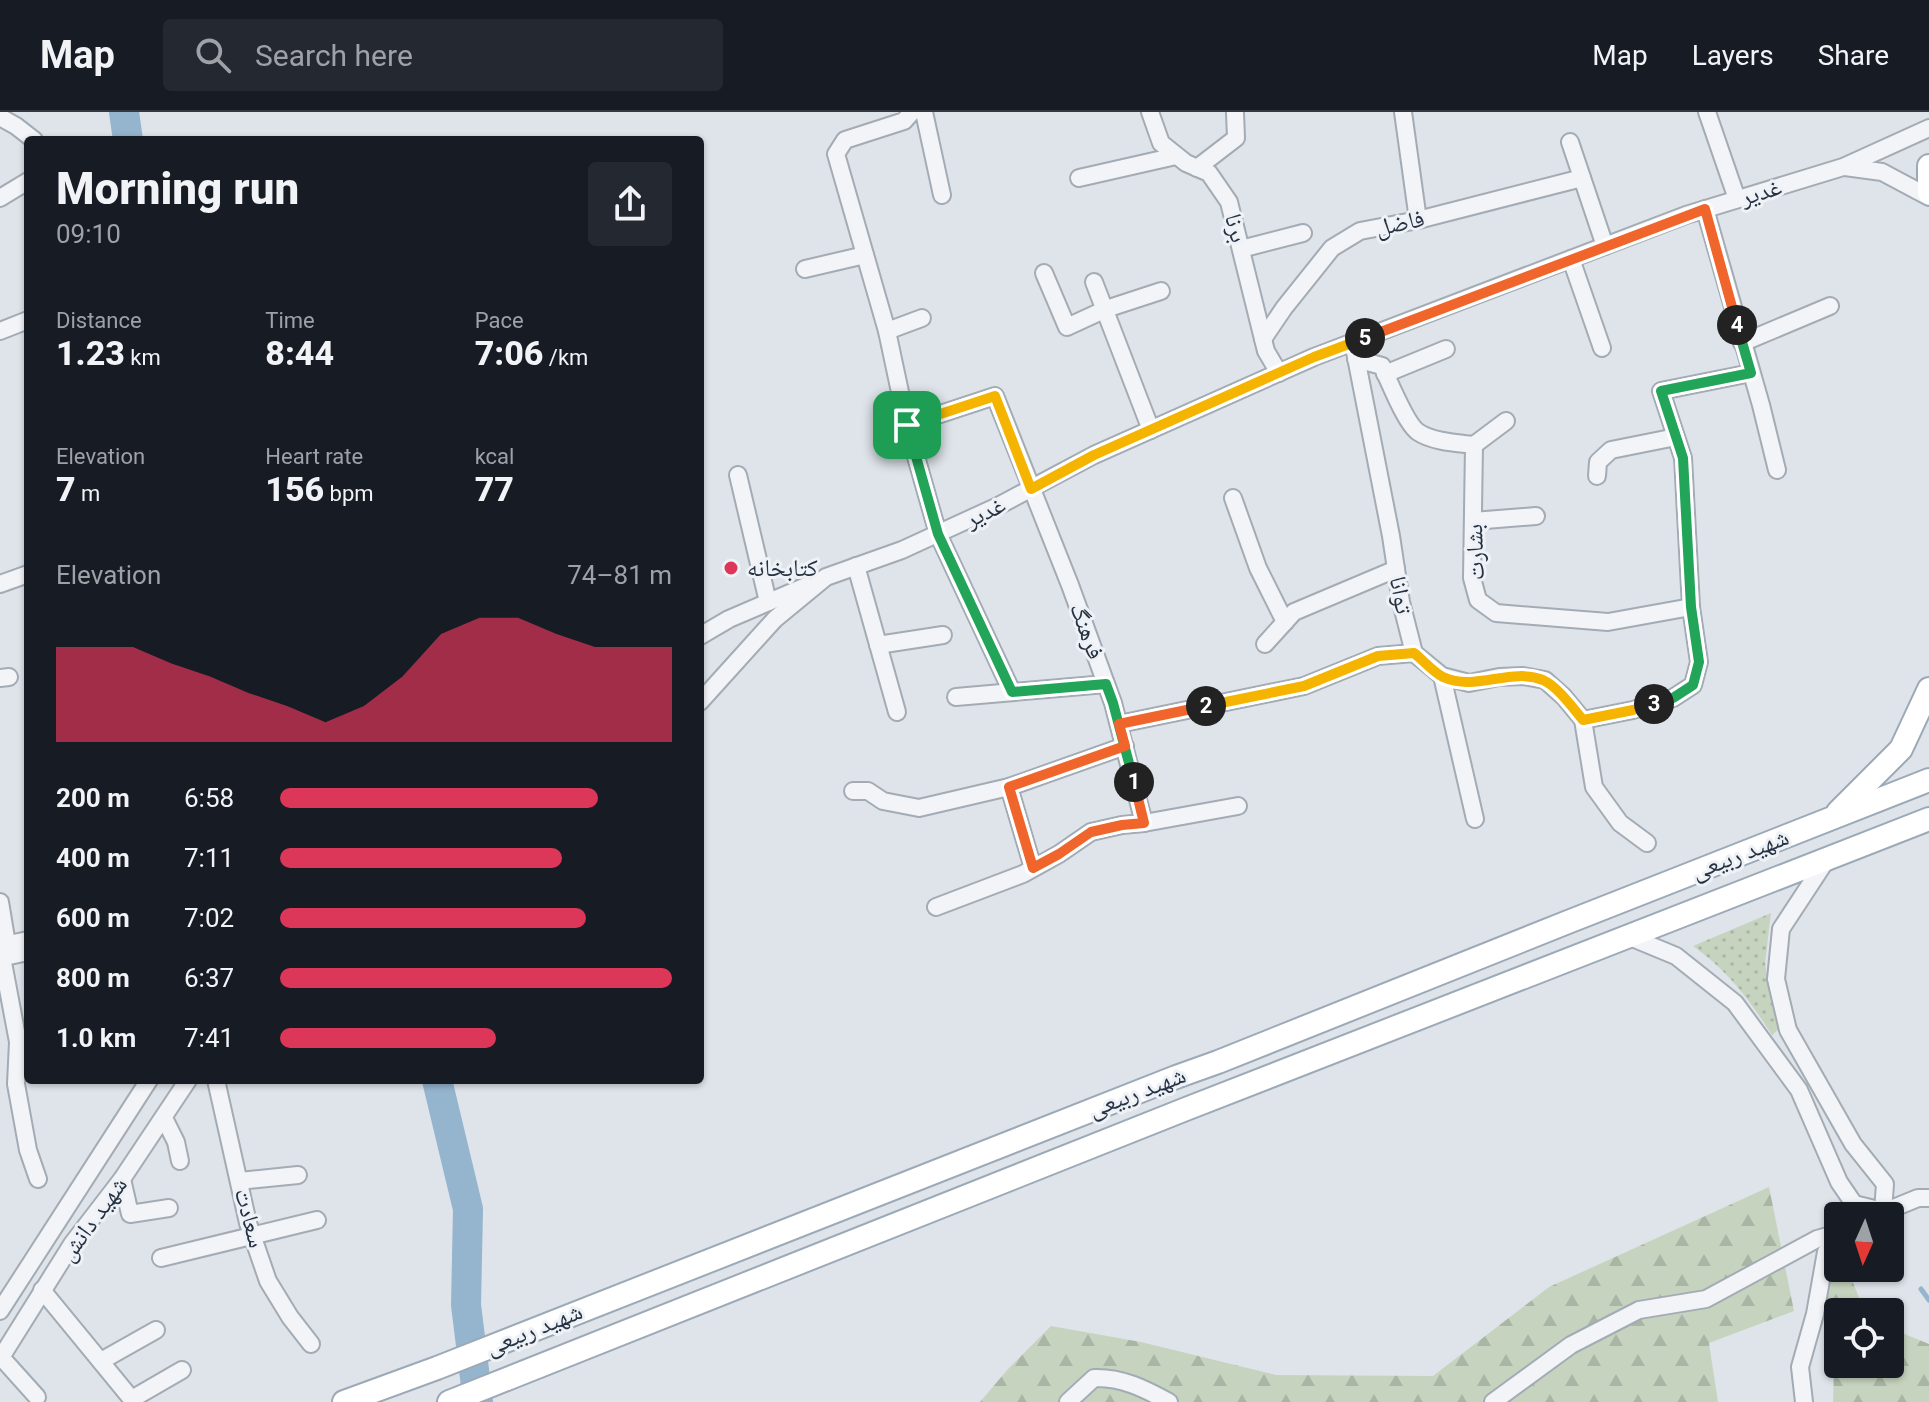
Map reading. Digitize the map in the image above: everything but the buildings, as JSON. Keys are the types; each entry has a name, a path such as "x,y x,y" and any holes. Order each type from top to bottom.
{"main road":[{"path":"1929,166 1929,195"},
{"path":"1833,817 1901,749 1929,689"},
{"name":"شهید ربیعی","path":"344,1402 1218,1062 1929,780"},
{"name":"شهید ربیعی","path":"449,1402 1186,1109 1929,819"},
{"path":"1218,1062 1228,1093"},
{"path":"1176,1077 1186,1109"}],"street":[{"path":"912,112 904,121 845,140 836,154 887,331 907,425 938,534 1012,692"},
{"path":"924,112 942,195"},
{"name":"برنا","path":"1150,112 1161,143 1186,163 1209,173 1229,202 1266,351 1279,373"},
{"path":"1403,112 1418,220"},
{"path":"1707,112 1737,199"},
{"path":"1197,168 1236,138 1235,113"},
{"path":"0,117 29,136"},
{"name":"غدیر","path":"704,698 775,619 826,577 938,534 1094,455 1353,342 1705,209 1843,167 1929,128"},
{"path":"1570,142 1605,246"},
{"path":"1079,178 1176,156"},
{"path":"1843,167 1882,172 1929,195"},
{"name":"فاضل","path":"1263,339 1332,248 1360,231 1418,220 1582,178"},
{"path":"0,198 24,183"},
{"path":"1705,209 1777,470"},
{"path":"1241,249 1303,233"},
{"path":"805,269 865,255"},
{"path":"1571,259 1602,348"},
{"path":"1044,273 1067,327 1106,309 1161,291"},
{"path":"1094,282 1151,430"},
{"path":"1742,343 1830,306"},
{"path":"887,331 922,318"},
{"path":"0,331 24,322"},
{"name":"توانا","path":"1353,342 1401,602 1414,653"},
{"path":"1385,374 1446,349"},
{"path":"1356,359 1382,366 1400,406 1417,432 1446,442 1474,445 1506,421"},
{"path":"1583,720 1673,698 1693,685 1699,662 1691,607 1683,458 1661,391 1751,373"},
{"name":"فرهنگ","path":"907,425 995,396 1106,684 1144,823"},
{"path":"1597,476 1598,462 1611,450 1676,437"},
{"name":"بشارت","path":"1474,445 1472,578 1478,600 1496,613 1608,622 1691,607"},
{"path":"738,475 768,602"},
{"path":"1233,498 1258,568 1285,622"},
{"path":"1473,521 1536,516"},
{"path":"856,566 897,712"},
{"path":"1265,644 1294,612 1396,569"},
{"path":"0,584 24,575"},
{"path":"704,634 729,619 826,577"},
{"path":"878,645 943,635"},
{"path":"1119,724 1304,686 1378,656 1414,653 1442,676 1469,683 1523,676 1545,680 1583,720 1594,787 1620,823 1647,843"},
{"path":"1442,676 1475,819"},
{"path":"956,697 1106,684"},
{"path":"853,791 868,791 883,801 919,808 1009,787 1125,746"},
{"path":"1009,787 1033,868"},
{"path":"936,907 1033,868 1091,832 1238,806"},
{"path":"1827,859 1781,929 1776,979 1788,1030 1853,1144 1885,1184 1881,1202"},
{"path":"0,902 2,951 18,1042 16,1084 28,1150 38,1179"},
{"path":"1630,937 1676,956 1735,1003 1799,1090 1849,1202"},
{"path":"2,951 24,942"},
{"path":"2,951 24,952"},
{"name":"شهید دانش","path":"0,1311 146,1084"},
{"name":"شهید دانش","path":"1,1358 72,1244 122,1179 185,1084"},
{"name":"سعادت","path":"217,1084 253,1235 268,1281 311,1344"},
{"path":"164,1118 176,1142 180,1161"},
{"path":"239,1181 298,1175"},
{"path":"122,1179 130,1214 169,1208"},
{"path":"1904,1203 1929,1198"},
{"path":"161,1258 317,1220"},
{"path":"52,1229 72,1244"},
{"path":"1493,1402 1571,1345 1639,1310 1706,1299 1824,1237"},
{"path":"1804,1402 1800,1367 1815,1314 1824,1263"},
{"path":"42,1290 133,1401 182,1370"},
{"path":"101,1361 156,1330"},
{"path":"1,1358 37,1397"},
{"path":"1068,1402 1094,1378 1112,1377 1169,1402"}],"green space":[{"path":"1771,913 1765,963 1779,1029 1772,1035 1737,986 1693,946"},
{"path":"1769,1187 1794,1311 1709,1343 1718,1402 980,1402 1051,1326 1141,1342 1276,1375 1433,1376 1549,1287"},
{"path":"1829,1282 1853,1282 1859,1298 1824,1298 1823,1289"},
{"path":"1904,1334 1929,1344 1929,1402 1833,1402 1834,1378 1904,1378"}],"waterway":[{"path":"124,112 127,136"},
{"path":"438,1084 468,1209 466,1305 478,1402"},
{"path":"1921,1289 1929,1300"}],"place":[{"name":"کتابخانه","path":"731,568"}],"route":[{"path":"907,425 938,534 1012,692 1106,684 1119,724 1125,746 1144,823 1091,832 1033,868 1009,787 1125,746 1119,724 1304,686 1378,656 1414,653 1442,676 1469,683 1523,676 1545,680 1583,720 1673,698 1693,685 1699,662 1691,607 1683,458 1661,391 1751,373 1705,209 1314,357 1094,455 1031,489 995,396 907,425"}]}
